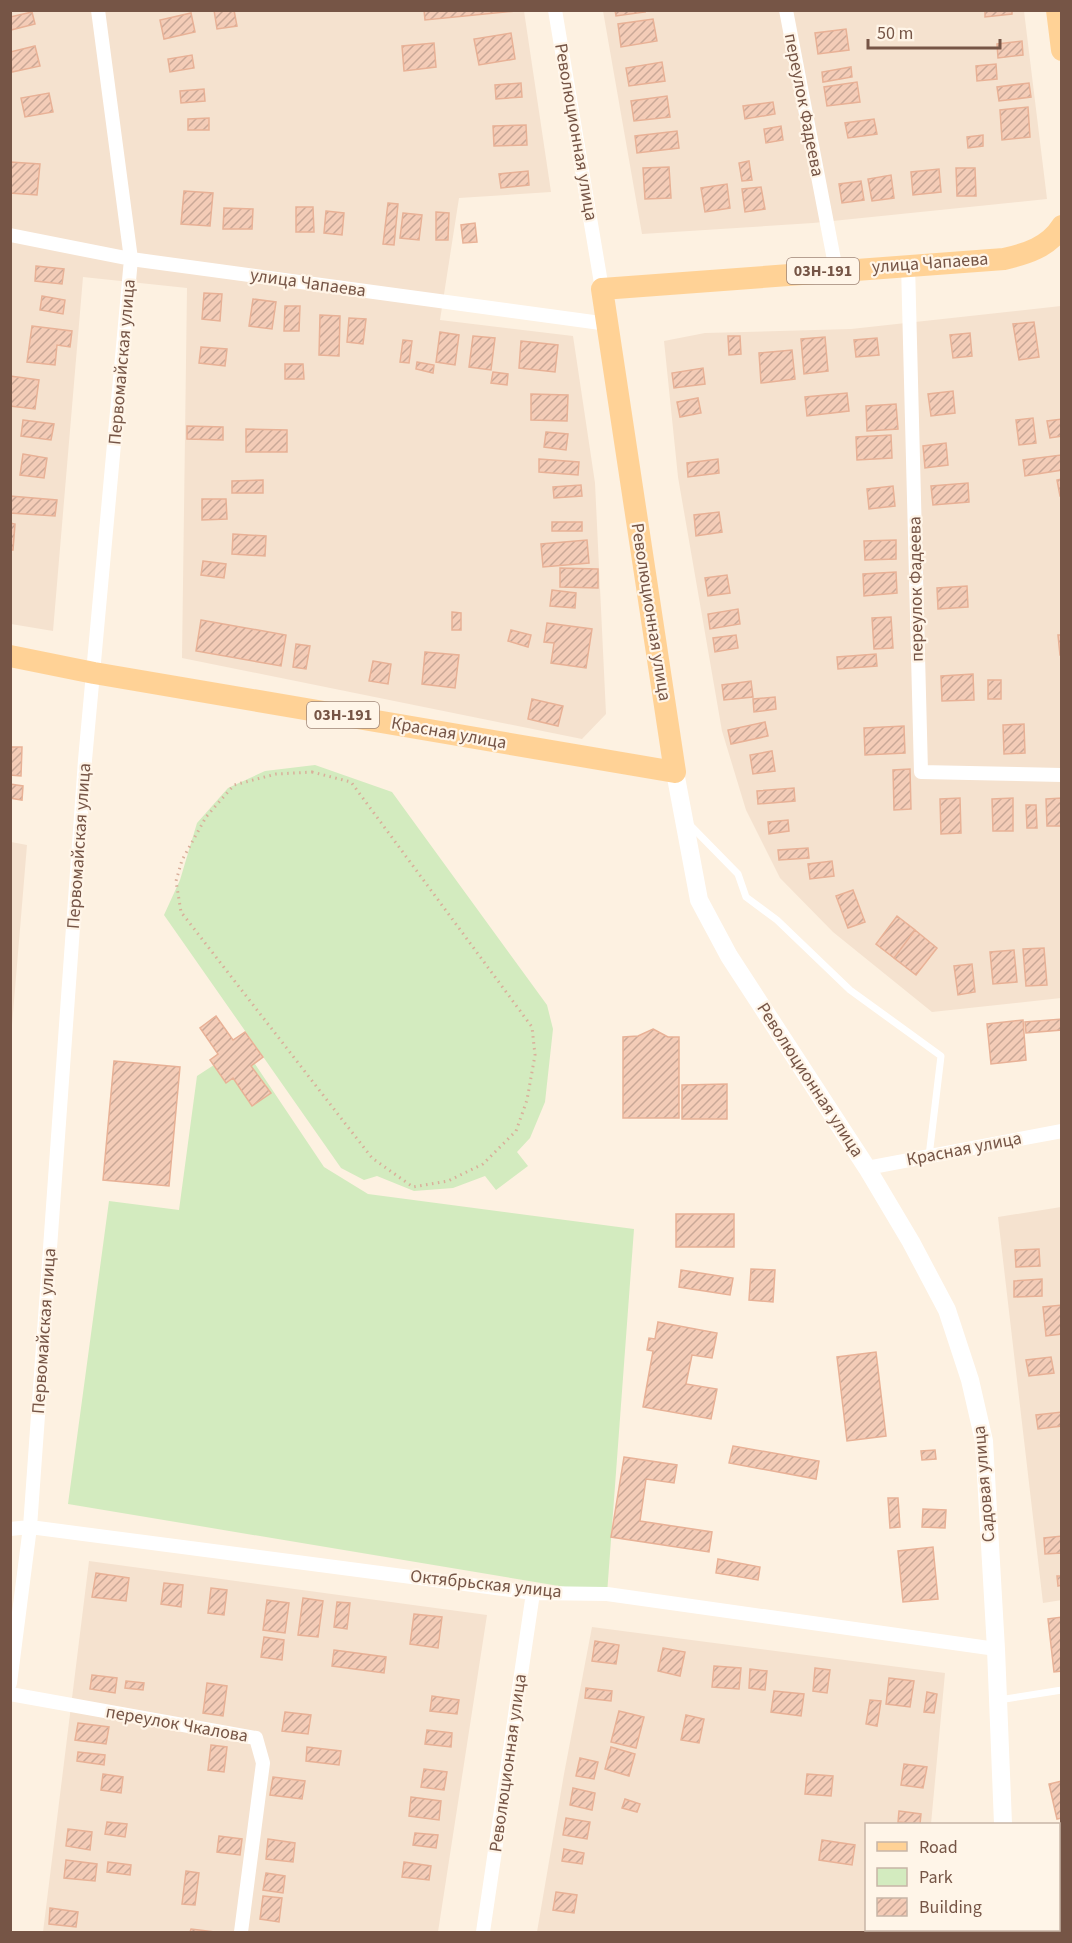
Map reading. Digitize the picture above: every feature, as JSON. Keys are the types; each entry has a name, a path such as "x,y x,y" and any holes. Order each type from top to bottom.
{"main road":[{"path":"1057,10 1062,50"},
{"name":"улица Чапаева","path":"602,289 908,264 1004,259 1024,255 1055,236"},
{"name":"Революционная улица","path":"602,289 675,772"},
{"name":"Красная улица","path":"10,656 94,673 675,772"}],"street":[{"name":"Первомайская улица","path":"10,1683 30,1527 85,760 131,259 98,10"},
{"name":"Революционная улица","path":"555,10 602,289"},
{"name":"переулок Фадеева","path":"786,10 836,270"},
{"name":"улица Чапаева","path":"10,235 131,259 608,324"},
{"name":"переулок Фадеева","path":"908,264 921,772 1062,775"},
{"name":"Революционная улица","path":"675,772 699,900 729,956 867,1168"},
{"name":"Красная улица","path":"867,1168 1062,1131"},
{"name":"Садовая улица","path":"867,1168 911,1242 947,1310 970,1380 984,1441 1004,1823"},
{"name":"Октябрьская улица","path":"10,1529 30,1527 533,1593 607,1594 996,1649"},
{"name":"Революционная улица","path":"483,1932 533,1593"},
{"name":"переулок Чкалова","path":"10,1694 256,1738 263,1763 241,1932"}],"lane":[{"path":"684,818 738,874 746,897 777,920 850,990 941,1056 929,1156"},
{"path":"998,1700 1062,1689"}],"path":[{"path":"312,772 351,782 532,1028 535,1055 527,1100 516,1131 483,1164 448,1181 413,1187 372,1158 181,912 176,880 183,860 206,817 234,785 276,774 312,772"}],"shaded area":[{"path":"10,11 524,11 551,192 459,198 440,320 573,336 595,483 606,714 582,739 182,658 187,288 83,277 53,631 11,624"},
{"path":"603,11 1024,11 1047,199 813,223 642,234"},
{"path":"1061,306 1061,998 932,1012 833,932 780,878 746,810 722,731 678,477 664,341 705,333 851,329"},
{"path":"10,842 27,845 11,1037"},
{"path":"1061,1207 1062,1600 1043,1603 998,1217"},
{"path":"89,1561 487,1615 438,1932 43,1932"},
{"path":"592,1627 945,1673 931,1823 865,1823 865,1931 921,1932 537,1932"}],"green space":[{"path":"315,765 392,792 547,1005 553,1029 545,1102 530,1138 517,1152 528,1166 496,1190 485,1176 453,1188 414,1191 377,1176 364,1180 341,1168 164,915 180,880 197,823 228,788 265,771"},
{"path":"243,1046 324,1167 368,1194 634,1229 607,1594 68,1504 109,1201 179,1210 197,1076"}],"building":[{"path":"214,10 234,10 237,26 217,29"},
{"path":"424,10 516,10 516,11 425,20"},
{"path":"615,10 644,10 645,12 616,16"},
{"path":"985,10 1012,10 1012,14 985,17"},
{"path":"32,12 35,24 11,30 10,17"},
{"path":"191,13 195,32 164,39 160,20"},
{"path":"653,19 657,41 621,47 618,24"},
{"path":"846,29 849,50 818,54 815,33"},
{"path":"511,33 515,59 479,65 474,39"},
{"path":"1022,41 1023,55 998,58 997,44"},
{"path":"434,43 436,67 404,71 402,46"},
{"path":"35,46 40,66 12,72 10,52"},
{"path":"192,55 194,68 170,72 168,59"},
{"path":"662,62 665,81 629,86 626,68"},
{"path":"996,64 997,79 977,81 976,66"},
{"path":"851,67 852,77 823,82 822,72"},
{"path":"857,82 860,102 827,106 824,87"},
{"path":"521,83 522,97 496,99 495,85"},
{"path":"1029,83 1031,97 999,101 997,87"},
{"path":"204,89 205,101 181,103 180,91"},
{"path":"49,93 53,112 25,117 21,98"},
{"path":"667,96 670,117 634,121 631,101"},
{"path":"773,102 775,114 745,119 743,106"},
{"path":"1028,107 1030,137 1002,140 1000,110"},
{"path":"209,118 209,130 188,130 188,119"},
{"path":"874,119 877,134 848,138 845,123"},
{"path":"526,125 527,145 494,146 493,126"},
{"path":"781,126 783,140 766,143 764,129"},
{"path":"677,131 679,148 637,153 635,136"},
{"path":"983,135 983,146 968,148 967,137"},
{"path":"749,161 752,180 742,181 739,163"},
{"path":"10,162 40,164 37,195 10,193"},
{"path":"669,167 671,198 645,199 643,168"},
{"path":"956,168 975,168 976,196 957,196"},
{"path":"939,169 941,192 913,195 911,172"},
{"path":"528,171 529,185 501,188 499,174"},
{"path":"891,175 894,198 872,201 868,179"},
{"path":"861,181 864,200 842,203 839,184"},
{"path":"727,184 730,208 705,212 701,188"},
{"path":"761,187 765,209 745,212 742,189"},
{"path":"184,191 213,193 210,226 181,224"},
{"path":"388,203 398,204 394,245 383,244"},
{"path":"296,207 313,207 314,232 296,232"},
{"path":"224,208 253,209 252,229 223,229"},
{"path":"326,211 344,213 342,235 324,233"},
{"path":"436,212 449,213 448,240 436,240"},
{"path":"403,213 422,215 419,240 400,238"},
{"path":"475,223 477,242 463,243 461,225"},
{"path":"36,266 64,269 62,284 35,281"},
{"path":"204,293 222,294 220,321 202,319"},
{"path":"42,296 65,300 63,314 40,310"},
{"path":"253,299 276,302 272,329 249,326"},
{"path":"285,306 300,306 299,331 284,331"},
{"path":"320,315 340,316 339,356 319,355"},
{"path":"349,318 366,319 363,344 347,342"},
{"path":"1034,322 1039,357 1019,360 1013,324"},
{"path":"32,326 72,331 70,347 57,345 55,365 27,362"},
{"path":"440,332 459,335 455,365 436,362"},
{"path":"970,333 972,356 953,358 950,335"},
{"path":"473,336 495,338 491,370 469,367"},
{"path":"728,336 740,336 741,354 729,355"},
{"path":"825,337 828,371 804,374 801,339"},
{"path":"877,338 879,355 856,357 854,340"},
{"path":"403,340 412,341 409,363 400,362"},
{"path":"521,341 558,345 555,372 519,368"},
{"path":"201,347 227,349 225,366 199,363"},
{"path":"792,350 795,379 761,383 759,353"},
{"path":"417,362 434,365 433,373 416,369"},
{"path":"285,364 303,364 304,379 285,379"},
{"path":"703,368 705,384 674,388 672,373"},
{"path":"493,372 508,374 507,385 491,383"},
{"path":"10,376 39,380 35,409 10,406"},
{"path":"953,391 955,413 931,416 928,394"},
{"path":"847,393 849,411 807,416 805,397"},
{"path":"531,394 568,395 567,421 531,420"},
{"path":"698,398 701,413 680,417 677,402"},
{"path":"896,404 898,429 867,431 866,406"},
{"path":"1033,418 1036,443 1019,445 1016,420"},
{"path":"1062,419 1062,436 1050,438 1047,421"},
{"path":"23,420 54,424 51,440 21,436"},
{"path":"187,426 223,427 223,440 187,439"},
{"path":"246,429 287,430 287,452 246,452"},
{"path":"546,432 568,434 566,450 544,447"},
{"path":"891,435 892,458 857,460 856,437"},
{"path":"946,443 948,465 925,468 923,446"},
{"path":"23,454 47,458 44,478 20,475"},
{"path":"1061,455 1062,470 1025,476 1023,460"},
{"path":"539,459 579,462 578,475 539,472"},
{"path":"718,459 719,473 688,477 687,463"},
{"path":"1062,479 1062,496 1060,496 1057,480"},
{"path":"263,480 263,493 232,493 232,481"},
{"path":"968,483 969,502 933,505 931,486"},
{"path":"581,485 582,496 554,498 553,487"},
{"path":"893,486 895,506 869,509 867,489"},
{"path":"10,496 57,500 55,516 10,513"},
{"path":"202,499 226,499 227,519 202,520"},
{"path":"719,512 722,532 696,536 694,515"},
{"path":"552,522 582,522 582,531 552,531"},
{"path":"10,523 15,524 13,550 10,550"},
{"path":"233,534 266,536 265,556 232,554"},
{"path":"587,540 589,563 543,567 541,544"},
{"path":"896,540 896,559 865,560 864,541"},
{"path":"203,561 226,564 224,578 201,575"},
{"path":"560,568 598,569 598,588 560,587"},
{"path":"896,572 897,593 864,596 863,574"},
{"path":"727,575 730,593 708,596 705,578"},
{"path":"967,586 968,607 938,609 937,588"},
{"path":"552,590 576,593 575,608 550,606"},
{"path":"738,609 740,624 710,629 708,614"},
{"path":"452,612 461,613 461,630 452,630"},
{"path":"891,617 893,648 874,649 872,618"},
{"path":"201,620 286,635 281,666 196,651"},
{"path":"547,623 592,629 586,668 551,663 554,643 544,642"},
{"path":"511,630 531,635 528,647 508,641"},
{"path":"736,635 738,648 715,652 713,638"},
{"path":"1058,635 1062,635 1062,655 1060,655"},
{"path":"296,644 310,646 306,669 293,667"},
{"path":"425,652 459,655 455,688 422,684"},
{"path":"876,654 877,666 838,669 837,657"},
{"path":"373,661 391,664 388,684 369,681"},
{"path":"973,674 974,700 942,701 941,676"},
{"path":"988,680 1001,680 1001,699 988,699"},
{"path":"751,681 753,697 724,700 722,685"},
{"path":"775,697 776,709 754,712 753,699"},
{"path":"532,699 563,706 558,726 528,719"},
{"path":"765,722 768,736 731,744 728,730"},
{"path":"1024,724 1025,753 1004,754 1003,725"},
{"path":"904,726 905,753 865,755 864,728"},
{"path":"10,747 22,747 21,776 10,775"},
{"path":"772,751 775,771 753,774 750,755"},
{"path":"910,769 911,809 894,810 893,770"},
{"path":"10,784 23,786 22,800 10,798"},
{"path":"794,788 795,801 758,804 757,791"},
{"path":"960,798 961,833 941,834 940,799"},
{"path":"1013,798 1013,831 993,831 992,799"},
{"path":"1062,798 1062,826 1047,826 1046,799"},
{"path":"1026,805 1036,805 1037,828 1027,828"},
{"path":"788,820 789,831 769,834 768,822"},
{"path":"808,848 809,858 779,860 778,850"},
{"path":"832,861 834,876 810,879 808,864"},
{"path":"853,890 865,922 848,928 836,896"},
{"path":"897,916 915,930 894,958 876,944"},
{"path":"915,930 937,948 916,975 894,958"},
{"path":"1044,948 1047,985 1026,986 1023,949"},
{"path":"1014,950 1017,982 993,984 990,952"},
{"path":"972,964 975,992 958,995 954,966"},
{"path":"216,1016 233,1040 245,1032 263,1057 251,1066 271,1093 252,1106 233,1078 226,1083 210,1060 218,1054 200,1028"},
{"path":"1062,1019 1062,1030 1026,1033 1025,1022"},
{"path":"1023,1020 1026,1060 991,1064 987,1024"},
{"path":"653,1029 668,1037 679,1037 679,1118 623,1118 623,1037 638,1036"},
{"path":"114,1061 180,1067 169,1186 103,1180"},
{"path":"727,1084 727,1119 682,1119 682,1085"},
{"path":"676,1214 734,1214 734,1247 676,1247"},
{"path":"1039,1249 1040,1266 1016,1267 1015,1250"},
{"path":"751,1269 775,1270 773,1302 749,1300"},
{"path":"681,1270 733,1278 730,1295 679,1287"},
{"path":"1042,1279 1042,1296 1014,1297 1014,1281"},
{"path":"1062,1305 1062,1334 1046,1336 1043,1307"},
{"path":"658,1322 717,1333 712,1358 692,1355 686,1384 717,1389 711,1419 643,1407 653,1351 647,1350 649,1338 655,1339"},
{"path":"876,1352 886,1436 847,1441 837,1357"},
{"path":"1051,1357 1054,1373 1029,1376 1026,1360"},
{"path":"1062,1412 1062,1426 1038,1429 1036,1415"},
{"path":"733,1446 819,1461 816,1479 729,1463"},
{"path":"935,1450 936,1459 922,1460 921,1451"},
{"path":"624,1457 677,1465 674,1483 646,1479 640,1521 712,1532 709,1552 611,1537"},
{"path":"888,1498 898,1498 900,1527 890,1528"},
{"path":"923,1509 946,1510 945,1528 922,1527"},
{"path":"1062,1536 1062,1553 1045,1554 1044,1538"},
{"path":"933,1547 938,1599 903,1602 898,1551"},
{"path":"718,1559 760,1567 758,1580 716,1573"},
{"path":"96,1573 129,1578 126,1601 92,1597"},
{"path":"1057,1576 1062,1576 1062,1585 1058,1586"},
{"path":"164,1583 183,1585 181,1607 161,1604"},
{"path":"211,1588 227,1590 224,1615 208,1613"},
{"path":"303,1598 323,1601 318,1637 298,1635"},
{"path":"267,1600 289,1603 285,1633 263,1630"},
{"path":"337,1602 350,1603 347,1629 334,1627"},
{"path":"414,1614 442,1617 438,1648 410,1644"},
{"path":"1062,1617 1062,1671 1054,1672 1048,1619"},
{"path":"264,1637 284,1640 282,1660 261,1657"},
{"path":"595,1641 619,1645 616,1664 592,1661"},
{"path":"663,1648 685,1652 680,1676 658,1671"},
{"path":"334,1650 386,1657 384,1673 332,1666"},
{"path":"714,1666 741,1668 739,1689 712,1687"},
{"path":"815,1668 830,1670 827,1693 813,1691"},
{"path":"750,1669 767,1671 765,1690 749,1688"},
{"path":"92,1675 117,1678 115,1693 90,1689"},
{"path":"889,1678 914,1681 910,1707 886,1704"},
{"path":"126,1681 144,1683 143,1690 125,1688"},
{"path":"207,1683 227,1686 223,1716 203,1713"},
{"path":"586,1688 612,1691 611,1701 585,1698"},
{"path":"774,1691 804,1694 801,1716 771,1712"},
{"path":"927,1692 937,1694 934,1713 924,1712"},
{"path":"432,1696 459,1700 457,1714 430,1711"},
{"path":"870,1700 881,1701 877,1726 866,1724"},
{"path":"619,1711 644,1717 636,1748 611,1742"},
{"path":"285,1712 311,1715 308,1734 282,1731"},
{"path":"686,1715 704,1719 699,1743 681,1740"},
{"path":"78,1723 109,1727 106,1744 75,1740"},
{"path":"427,1730 452,1733 451,1747 425,1744"},
{"path":"211,1745 227,1747 224,1772 208,1770"},
{"path":"307,1747 341,1751 339,1765 306,1761"},
{"path":"611,1747 635,1754 629,1776 605,1769"},
{"path":"78,1752 105,1755 104,1765 77,1761"},
{"path":"580,1758 598,1762 594,1779 576,1776"},
{"path":"904,1764 927,1767 923,1788 901,1785"},
{"path":"424,1769 447,1772 444,1790 421,1787"},
{"path":"103,1774 123,1777 121,1793 101,1790"},
{"path":"807,1774 833,1776 831,1796 805,1794"},
{"path":"273,1777 305,1781 302,1799 270,1795"},
{"path":"1062,1781 1062,1818 1057,1819 1049,1784"},
{"path":"573,1788 595,1793 592,1810 570,1805"},
{"path":"411,1797 441,1801 439,1820 409,1816"},
{"path":"625,1799 640,1804 637,1812 622,1808"},
{"path":"899,1811 921,1814 920,1823 898,1822"},
{"path":"566,1818 590,1822 587,1839 563,1835"},
{"path":"107,1822 127,1824 125,1837 105,1834"},
{"path":"68,1829 92,1832 90,1850 66,1846"},
{"path":"415,1833 438,1835 436,1848 413,1845"},
{"path":"219,1836 242,1839 240,1855 217,1852"},
{"path":"268,1839 295,1843 293,1862 266,1859"},
{"path":"822,1840 855,1845 852,1865 819,1860"},
{"path":"564,1849 584,1853 582,1864 562,1861"},
{"path":"66,1860 97,1864 95,1881 64,1878"},
{"path":"108,1862 131,1865 130,1875 107,1872"},
{"path":"404,1862 431,1866 429,1880 402,1877"},
{"path":"186,1871 199,1873 195,1905 182,1904"},
{"path":"266,1873 285,1876 283,1893 263,1890"},
{"path":"556,1892 577,1895 574,1913 553,1910"},
{"path":"263,1896 282,1898 279,1922 260,1919"},
{"path":"50,1908 78,1912 76,1927 49,1924"},
{"path":"191,1929 215,1932 190,1932"}]}
